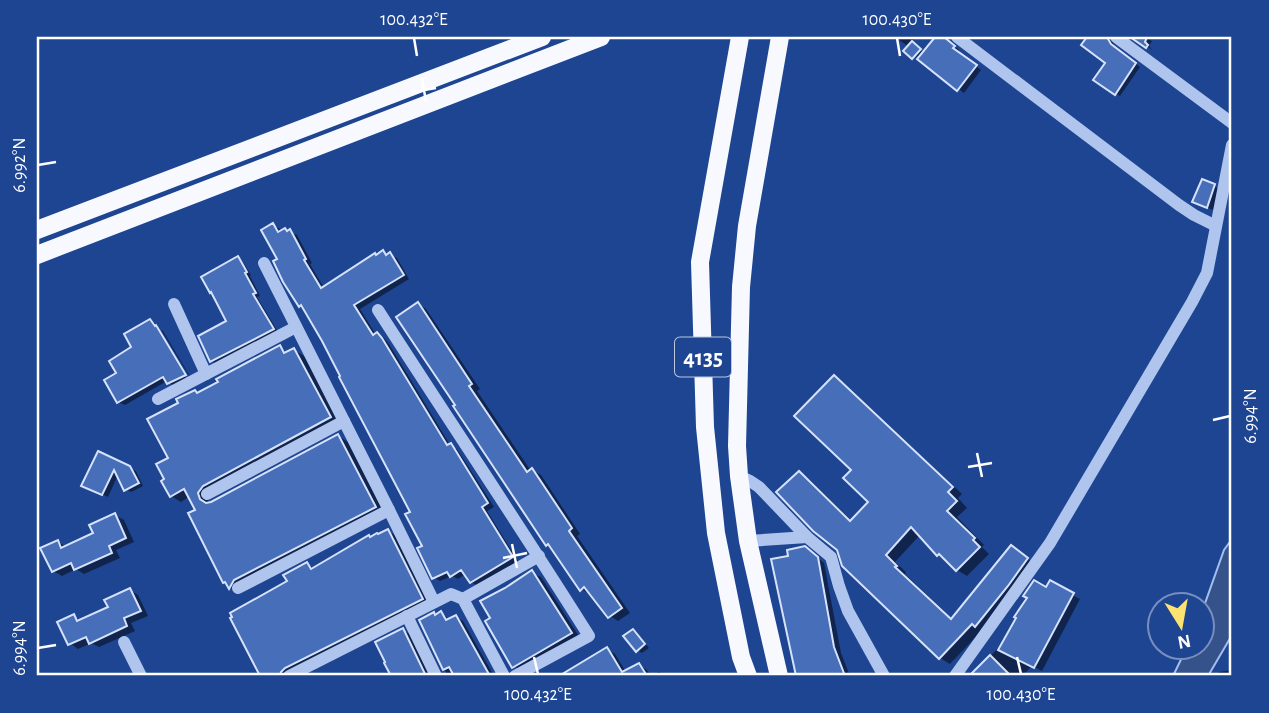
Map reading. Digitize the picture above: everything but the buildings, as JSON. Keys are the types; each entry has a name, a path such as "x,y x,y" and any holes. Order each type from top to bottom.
{"main road":[{"path":"37,230 542,37"},
{"path":"37,256 601,37"},
{"path":"729,37 732,44 733,75"},
{"name":"4135","path":"740,37 700,262 705,427 716,533 741,657 748,676"},
{"name":"4135","path":"779,676 748,541 737,446 741,287 747,226 780,37"}],"street":[{"path":"957,37 1179,205 1216,226"},
{"path":"1116,37 1232,123"},
{"path":"955,676 1050,543 1192,302 1207,273 1232,145"},
{"path":"264,263 434,603"},
{"path":"174,304 206,374"},
{"path":"378,310 589,636 515,676"},
{"path":"158,398 296,327"},
{"path":"207,494 344,421"},
{"path":"739,476 759,487 807,537 831,557 848,611 884,676"},
{"path":"238,588 389,510"},
{"path":"748,541 807,537"},
{"path":"463,599 539,556"},
{"path":"289,676 451,594 463,599 504,676"},
{"path":"407,616 436,676"},
{"path":"124,642 141,676"}],"water":[{"path":"1232,539 1232,635 1208,676 1173,676 1181,660 1216,660 1216,590 1210,590 1224,550"}]}
